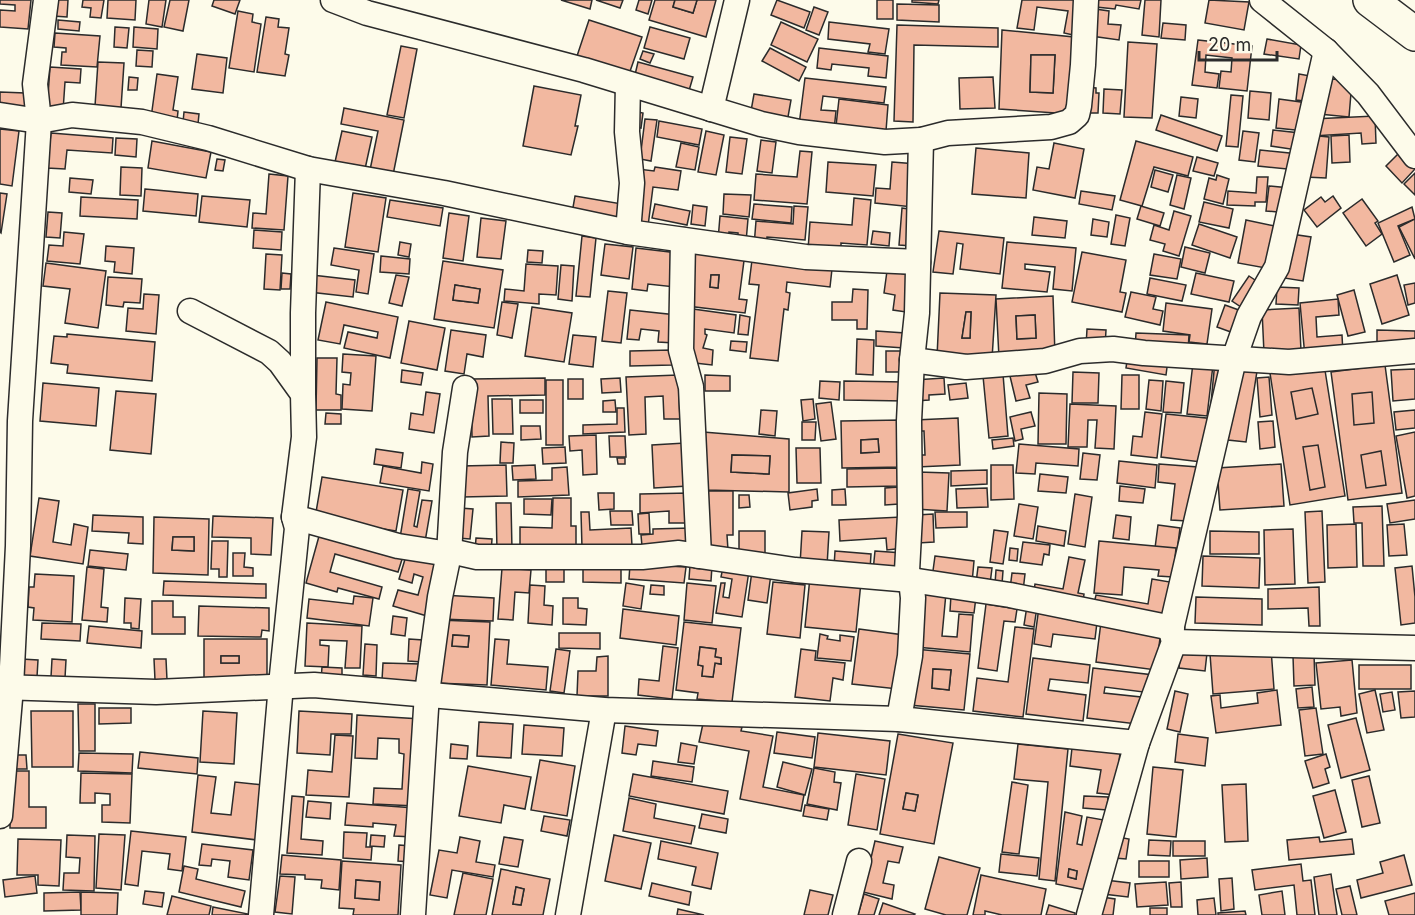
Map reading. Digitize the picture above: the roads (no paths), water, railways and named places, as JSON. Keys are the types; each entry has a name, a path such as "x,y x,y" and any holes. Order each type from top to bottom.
{"highway":[{"path":"1370,0 1415,34"}],"street":[{"path":"0,816 6,687 18,546 20,422 39,121 35,84 46,0"},
{"path":"333,0 367,13 572,66 762,124 799,132 885,142 921,140 948,133 1051,127 1069,122 1077,115 1079,106 1086,0"},
{"path":"711,108 737,0"},
{"path":"1262,0 1326,51 1368,94 1415,156"},
{"path":"1089,915 1137,743 1173,635 1234,359 1249,316 1277,267 1326,51"},
{"path":"628,84 627,132 632,183 628,232"},
{"path":"0,115 39,121 72,115 142,122 208,138 308,169 444,193 628,232 806,257 918,262"},
{"path":"899,719 909,656 913,598 911,580 907,571 912,360 917,313 921,140"},
{"path":"261,915 297,528 294,517 304,437 303,313 308,169"},
{"path":"683,240 681,350 691,387 699,556"},
{"path":"190,311 268,352 280,362 303,394"},
{"path":"912,360 966,367 1045,361 1080,351 1113,349 1289,362 1415,351"},
{"path":"413,915 428,693 440,597 449,554 455,452 465,388"},
{"path":"294,517 399,546 449,554 455,552 477,557 560,559 642,557 679,553 795,570 911,580 1010,596 1173,635 1415,648"},
{"path":"6,687 156,692 314,685 428,693 604,710 899,719 1137,743"},
{"path":"568,915 604,710"},
{"path":"845,915 859,861"}]}
